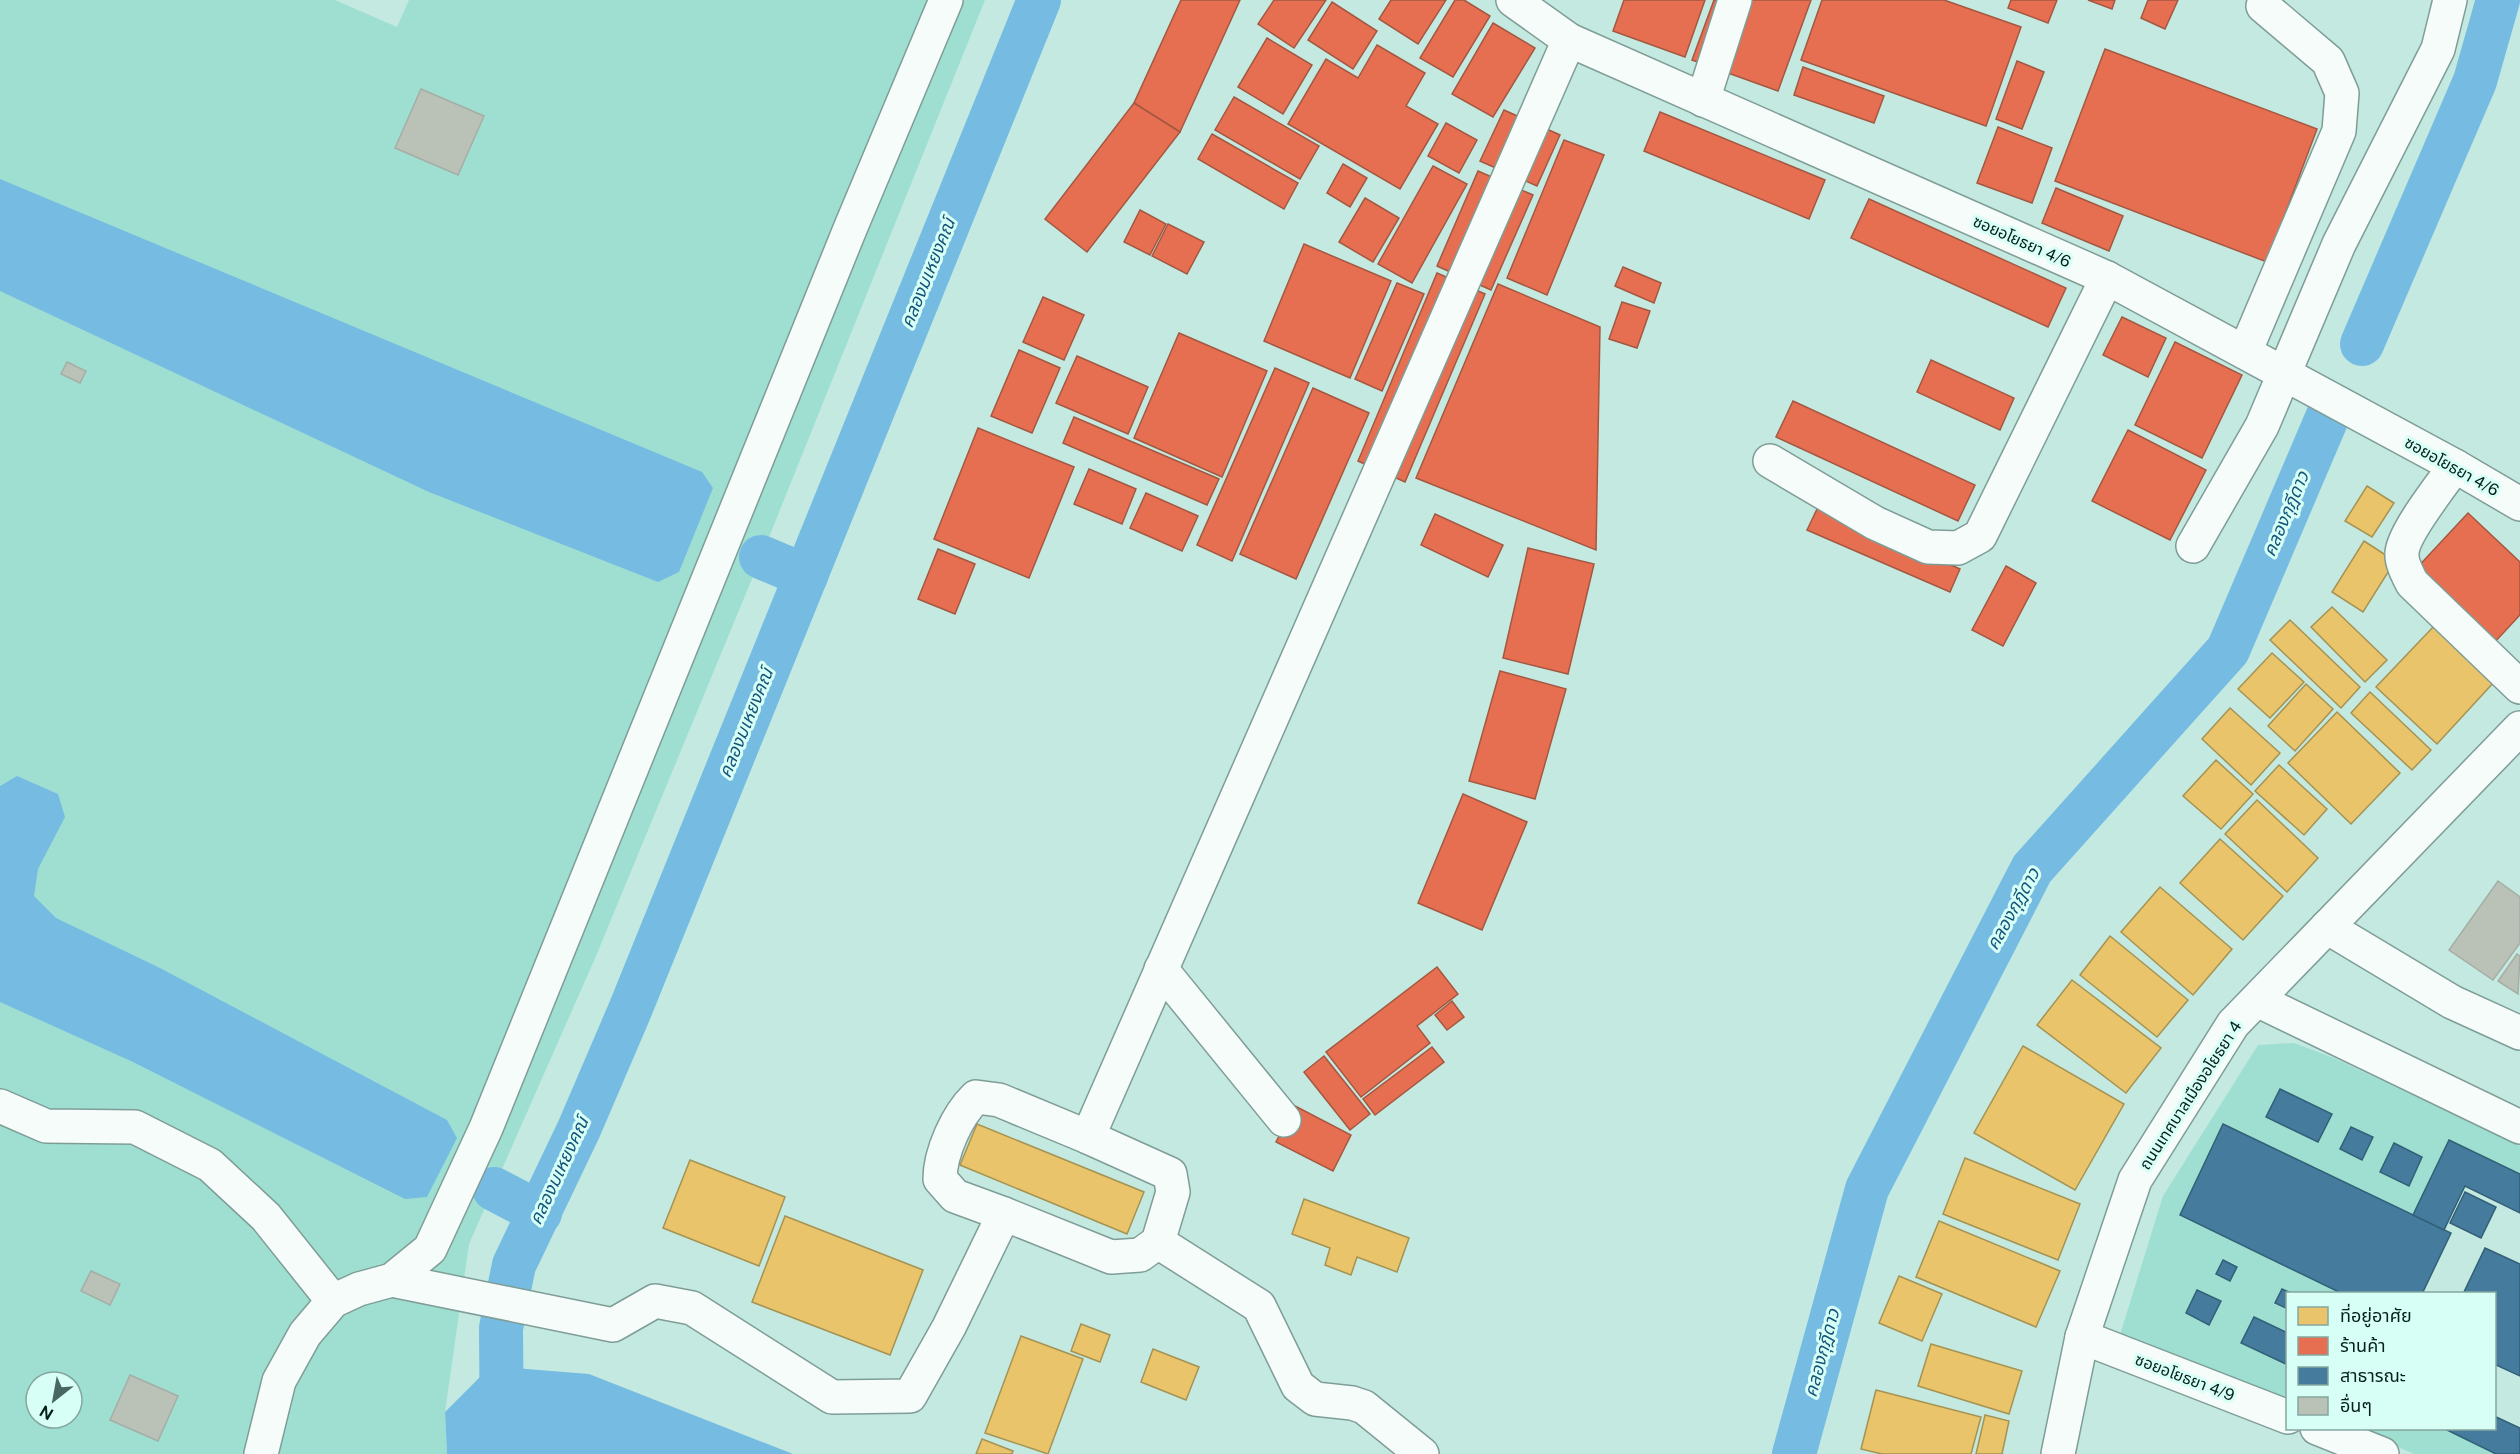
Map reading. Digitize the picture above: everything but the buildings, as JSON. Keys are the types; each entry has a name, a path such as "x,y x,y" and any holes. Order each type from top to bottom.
{"street":[{"path":"261,1454 279,1381 305,1334 333,1302 359,1289 392,1280 430,1249 486,1128 849,229 946,0"},
{"name":"ซอยอโยธยา 4/6","path":"1513,0 1569,40 2107,278 2456,466 2520,504"},
{"path":"1702,100 1735,0"},
{"path":"2193,546 2262,426 2339,244 2438,49 2450,0"},
{"path":"2245,352 2339,131 2342,93 2328,61 2263,6"},
{"path":"1088,1137 1569,40"},
{"path":"1770,461 1875,523 1928,547 1959,548 1980,536 2107,278"},
{"path":"2456,466 2417,519 2402,553 2407,573 2412,584 2520,687"},
{"name":"ถนนเทศบาลเมืองอโยธยา 4","path":"2058,1454 2082,1337 2135,1180 2233,1024 2520,728"},
{"path":"2327,927 2452,1002 2520,1033"},
{"path":"1161,969 1284,1120"},
{"path":"2257,1000 2520,1128"},
{"path":"976,1097 999,1100 1170,1174 1173,1192 1158,1242 1140,1255 1111,1257 1004,1215 955,1196 940,1179 940,1163 966,1106 976,1097"},
{"path":"0,1106 46,1126 135,1127 210,1165 266,1217 333,1302"},
{"path":"392,1280 613,1325 655,1301 692,1308 832,1397 910,1396 949,1327 1004,1215"},
{"path":"1158,1242 1259,1306 1298,1386 1316,1399 1352,1403 1364,1407 1422,1454"},
{"name":"ซอยอโยธยา 4/9","path":"2082,1337 2286,1416"},
{"path":"2322,1430 2382,1454"}],"green space":[{"path":"0,0 335,0 397,27 409,0 985,0 761,557 596,956 469,1244 445,1412 447,1454 0,1454"},
{"path":"2294,1043 2334,1058 2520,1146 2520,1174 2449,1140 2413,1215 2223,1124 2180,1216 2341,1292 2286,1292 2286,1402 2119,1338 2163,1196 2258,1045"},
{"path":"2359,1430 2445,1430 2496,1454 2414,1454"}],"water":[{"path":"0,179 702,472 713,488 679,572 658,582 429,492 0,291"},
{"path":"17,776 58,794 65,817 38,869 34,896 56,918 160,968 447,1120 457,1138 427,1197 405,1199 133,1062 0,1002 0,786"},
{"path":"491,1366 589,1374 793,1454 447,1454 445,1412"}],"waterway":[{"name":"คลองมเหยงคณ์","path":"502,1454 501,1328 514,1265 579,1129 630,1010 1039,0"},
{"name":"คลองกุฎีดาว","path":"2362,344 2475,81 2498,0"},
{"name":"คลองกุฎีดาว","path":"1794,1454 1867,1189 2032,869 2228,650 2327,418"},
{"path":"761,557 806,576"},
{"path":"494,1189 540,1213"}]}
